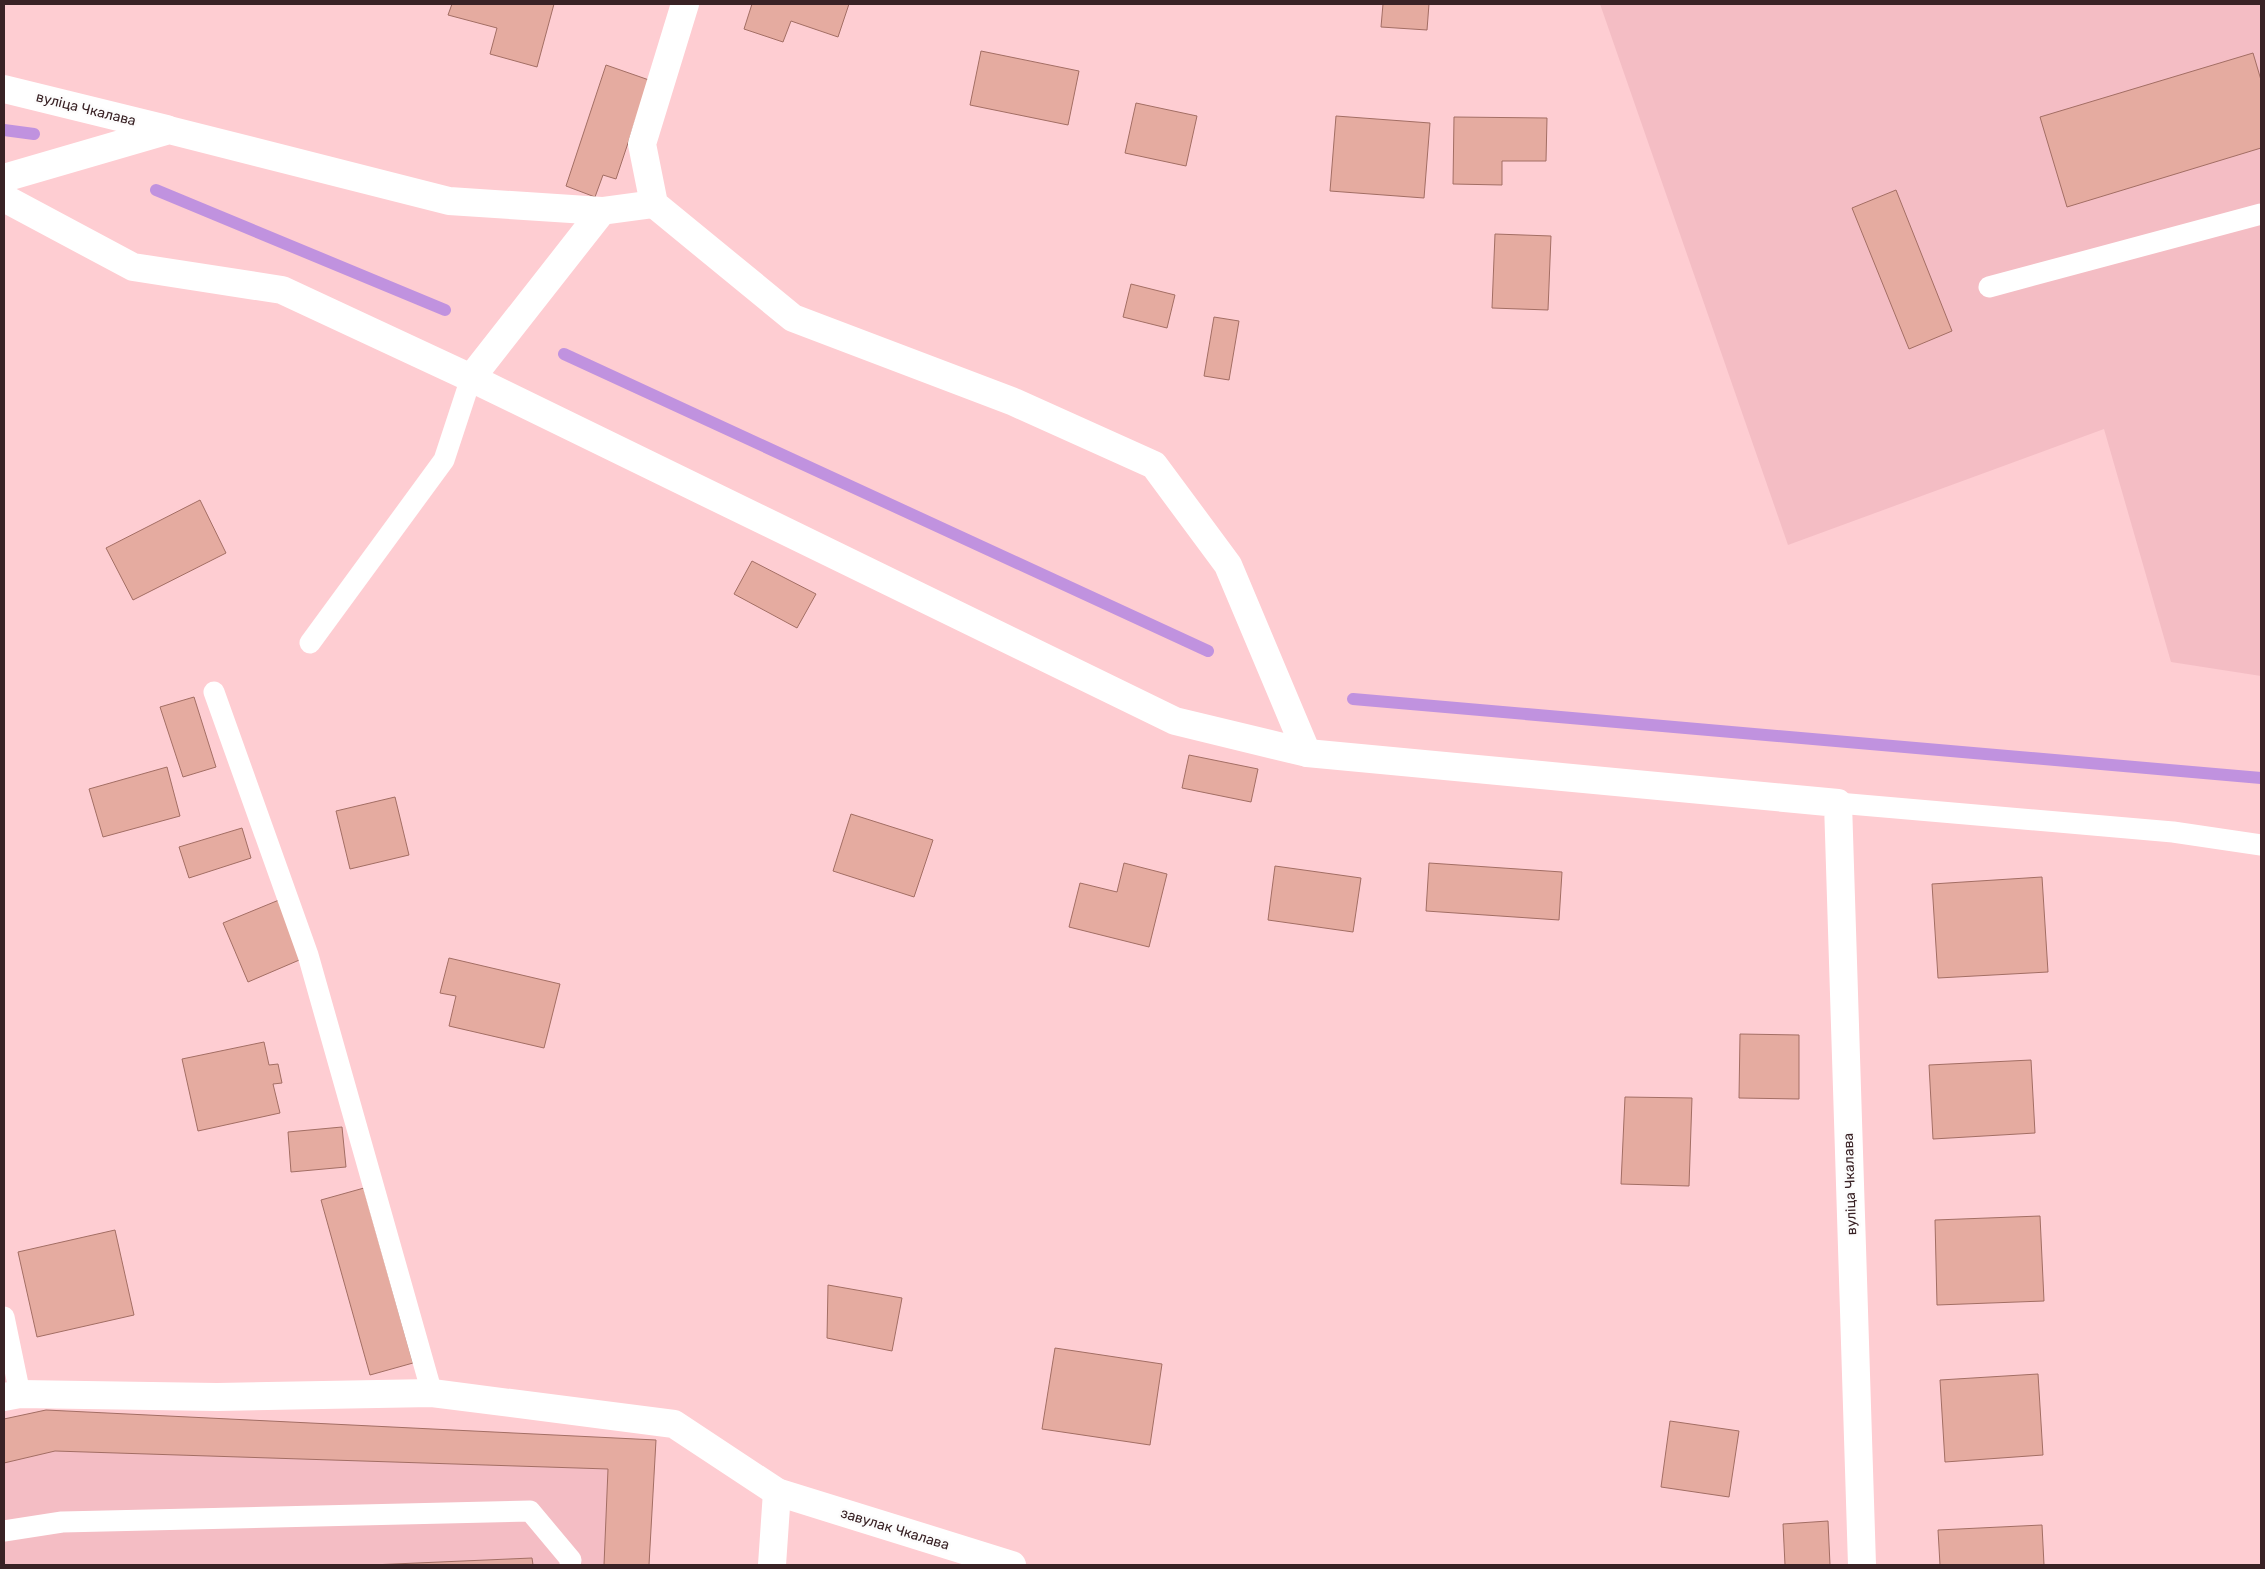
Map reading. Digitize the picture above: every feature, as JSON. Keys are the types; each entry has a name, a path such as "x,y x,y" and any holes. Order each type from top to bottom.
{"street":[{"path":"685,4 642,144 654,204 793,318 1014,402 1154,465 1228,565 1307,753"},
{"name":"вуліца Чкалава","path":"4,89 449,200 602,211 654,204"},
{"path":"4,178 169,130"},
{"path":"4,198 133,267 282,290 471,378 1175,721 1307,753 1838,803"},
{"path":"471,378 602,211"},
{"name":"вуліца Чкалава","path":"1838,803 1862,1565"},
{"name":"завулак Чкалава","path":"12,1396 217,1397 432,1393 674,1424 777,1492 1012,1565"},
{"path":"772,1565 777,1492"}],"lane":[{"path":"1989,288 2261,214"},
{"path":"310,643 444,460 471,378"},
{"path":"214,692 308,955 432,1393"},
{"path":"1838,803 2172,832 2261,845"},
{"path":"4,1317 12,1396"},
{"path":"4,1531 62,1522 530,1511 571,1560 570,1565"}],"shaded area":[{"path":"1600,4 2261,4 2261,676 2171,662 2104,429 1788,545"},
{"path":"46,1410 656,1440 649,1565 4,1565 4,1419"}],"building":[{"path":"452,4 554,4 537,67 490,54 497,28 448,15"},
{"path":"752,4 849,4 838,37 791,21 783,42 744,29"},
{"path":"1383,4 1429,4 1427,30 1381,27"},
{"path":"981,51 1079,71 1068,125 970,105"},
{"path":"2253,53 2261,80 2261,148 2067,207 2040,117"},
{"path":"606,65 649,80 616,179 603,175 595,197 566,186"},
{"path":"1136,103 1197,116 1186,166 1125,153"},
{"path":"1336,116 1430,123 1424,198 1330,191"},
{"path":"1454,117 1547,118 1546,161 1502,161 1502,185 1453,184"},
{"path":"1896,190 1952,331 1909,349 1852,208"},
{"path":"1495,234 1551,236 1548,310 1492,308"},
{"path":"1131,284 1175,295 1167,328 1123,317"},
{"path":"1214,317 1239,321 1229,380 1204,376"},
{"path":"200,500 226,553 133,600 106,548"},
{"path":"752,561 816,594 797,628 734,594"},
{"path":"194,697 216,767 183,777 160,707"},
{"path":"1189,755 1258,769 1251,802 1182,788"},
{"path":"167,767 180,816 103,837 89,789"},
{"path":"395,797 409,855 350,869 336,811"},
{"path":"851,814 933,840 914,897 833,871"},
{"path":"242,828 251,858 189,878 179,847"},
{"path":"1124,863 1167,874 1149,947 1069,927 1080,883 1117,892"},
{"path":"1429,863 1562,872 1559,920 1426,911"},
{"path":"1275,866 1361,878 1353,932 1268,920"},
{"path":"2042,877 2048,972 1938,978 1932,884"},
{"path":"279,900 304,958 248,982 223,923"},
{"path":"449,958 560,984 544,1048 449,1026 456,996 440,993"},
{"path":"1740,1034 1799,1035 1799,1099 1739,1098"},
{"path":"264,1042 269,1065 278,1064 282,1083 273,1084 280,1113 198,1131 182,1059"},
{"path":"2031,1060 2035,1133 1933,1139 1929,1065"},
{"path":"1625,1097 1692,1098 1689,1186 1621,1184"},
{"path":"342,1127 346,1167 291,1172 288,1132"},
{"path":"364,1188 413,1363 370,1375 321,1200"},
{"path":"2040,1216 2044,1301 1937,1305 1935,1220"},
{"path":"115,1230 134,1315 37,1337 18,1252"},
{"path":"828,1285 902,1298 892,1351 827,1338"},
{"path":"1055,1348 1162,1364 1150,1445 1042,1429"},
{"path":"2038,1374 2043,1455 1945,1462 1940,1380"},
{"path":"46,1410 656,1440 649,1565 604,1565 608,1469 55,1451 4,1463 4,1419"},
{"path":"1670,1421 1739,1431 1729,1497 1661,1487"},
{"path":"1828,1521 1830,1565 1785,1565 1783,1524"},
{"path":"2042,1525 2044,1565 1940,1565 1938,1530"},
{"path":"532,1558 533,1565 371,1565"}],"waterway":[{"path":"4,130 34,134"},
{"path":"156,190 445,310"},
{"path":"564,354 1208,651"},
{"path":"1353,699 2261,778"}]}
